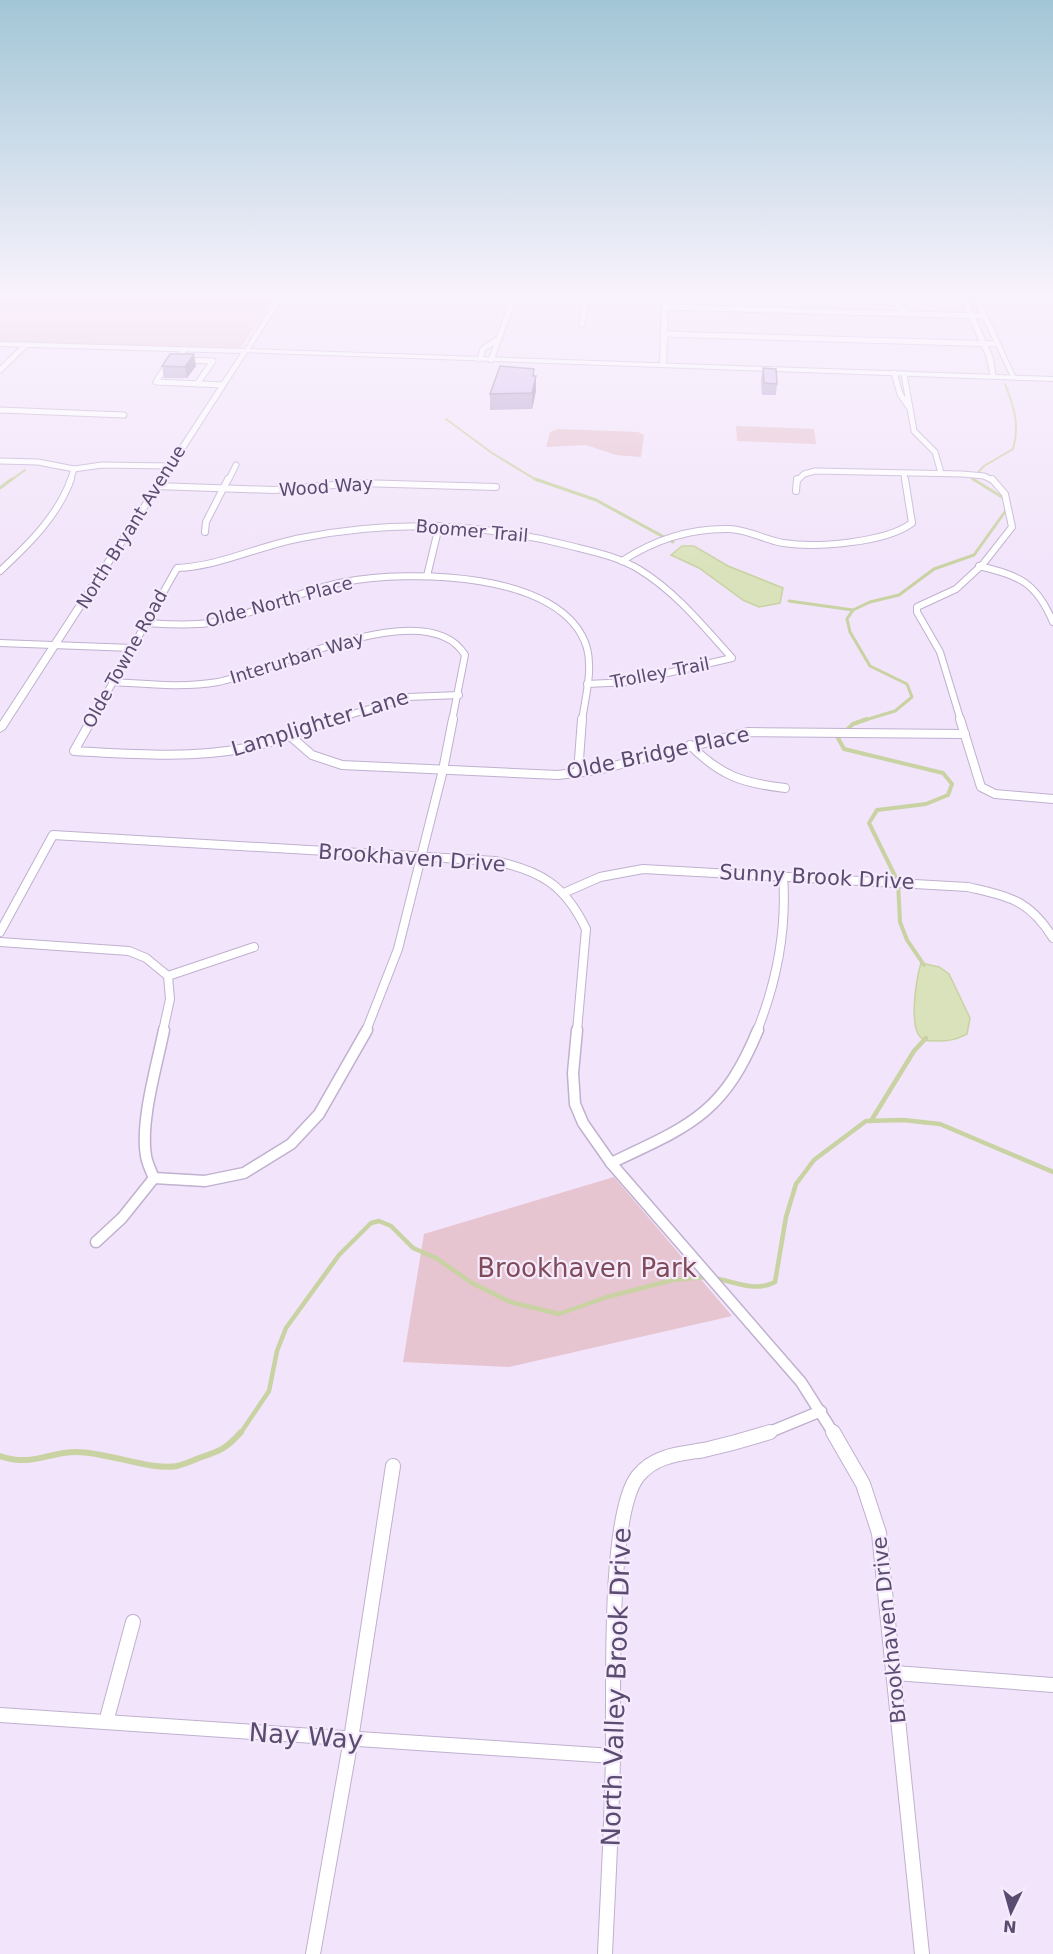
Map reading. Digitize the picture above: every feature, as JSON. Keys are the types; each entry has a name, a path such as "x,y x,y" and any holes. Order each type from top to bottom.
{"street":[{"name":"North Bryant Avenue","path":"0,729 56,646 156,486 222,386"},
{"path":"898,386 909,407"},
{"path":"908,386 914,431 935,452 941,473"},
{"path":"0,410 124,415"},
{"path":"0,461 38,462 74,469 117,465 169,466"},
{"path":"205,532 206,522 236,465"},
{"path":"0,571 14,559 62,501 72,482 74,469"},
{"path":"796,491 797,478 810,472 941,473 989,477 998,484 1009,503 1012,527 957,589 917,607 917,612 940,652 976,778 987,792 1053,798"},
{"path":"622,561 638,550 671,537 724,529 744,531 786,543 841,541 900,533 912,523 903,474"},
{"name":"Wood Way","path":"156,486 286,490 359,483 496,487"},
{"name":"Boomer Trail","path":"177,568 214,564 282,542 327,533 392,526 484,528 536,536 622,561 656,581 732,658"},
{"path":"427,576 439,526"},
{"path":"979,566 1011,574 1035,586 1053,622"},
{"name":"Olde Towne Road","path":"74,751 177,568"},
{"name":"Olde North Place","path":"145,623 205,623 344,582 427,576 465,579 510,588 555,609 581,635 588,659 578,772"},
{"name":"Interurban Way","path":"112,682 164,685 218,682 240,678 351,639 407,631 440,636 461,648 465,662 443,770 398,949 373,1018 319,1114 291,1144 244,1173 205,1181 154,1178"},
{"path":"0,643 132,648"},
{"name":"Trolley Trail","path":"587,684 629,682 732,658"},
{"name":"Lamplighter Lane","path":"74,751 197,755 231,751 289,735 406,695 459,695"},
{"name":"Olde Bridge Place","path":"289,735 299,747 324,761 362,766 558,775 598,770 748,732 965,734"},
{"path":"690,745 723,775 734,780 785,788"},
{"name":"Brookhaven Drive","path":"0,932 53,836 495,861 520,866 541,875 566,892 586,929 573,1073 575,1104 595,1144 801,1382 821,1411 863,1484 879,1533 922,1954"},
{"name":"Sunny Brook Drive","path":"566,892 600,877 643,869 968,886 1016,899 1042,920 1053,938"},
{"path":"611,1163 646,1146 713,1106 742,1064 754,1041 778,963 784,923 783,875"},
{"path":"1042,920 1053,917"},
{"path":"0,942 129,951 146,958 168,976 170,999 150,1097 146,1136 146,1156 154,1178 122,1218 96,1242"},
{"path":"168,976 254,947"},
{"name":"North Valley Brook Drive","path":"605,1954 613,1756 615,1611 621,1521 638,1476 651,1464 676,1454 749,1439 783,1428 821,1411"},
{"path":"313,1954 351,1739 393,1466"},
{"path":"106,1722 133,1622"},
{"path":"895,1673 1053,1684"},
{"name":"Nay Way","path":"0,1715 613,1756"}],"green space":[{"path":"736,426 814,429 816,444 737,441"},
{"path":"558,429 638,432 644,435 641,457 616,455 586,445 546,447 550,432"},
{"name":"Brookhaven Park","path":"614,1177 732,1316 509,1367 403,1362 424,1234"}],"shaded area":[{"path":"682,546 694,546 728,566 783,588 780,603 759,607 743,600 699,568 671,555"},
{"path":"921,963 939,967 949,974 970,1018 967,1034 943,1041 926,1041 919,1036 914,1017 914,1005"}],"building":[{"path":"493,386 534,386 532,393 490,394"}],"waterway":[{"path":"975,481 972,479 984,466 1013,449 1016,432 1015,416 1006,386"},
{"path":"446,419 492,453 538,481"},
{"path":"10,481 25,470"},
{"path":"0,488 12,479"},
{"path":"535,479 596,500 673,542"},
{"path":"973,479 1005,499"},
{"path":"853,610 870,602 899,595 934,569 974,555 1007,509"},
{"path":"789,601 853,610"},
{"path":"853,610 847,619 850,632 870,666 907,684 912,697 895,711 862,721"},
{"path":"867,719 853,724 838,738 844,749 943,773 952,784 948,795 926,804 877,810 869,823 898,882 900,922 907,940 924,965"},
{"path":"871,1121 914,1051 926,1038"},
{"path":"871,1121 903,1120 940,1124 1053,1172"},
{"path":"713,1278 752,1286 775,1282 786,1217 796,1184 814,1160 866,1121 871,1121"},
{"path":"240,1434 269,1391 277,1351 286,1328 339,1255 371,1223 379,1221 391,1226 413,1248 436,1258 472,1283 510,1302 559,1314 607,1297 673,1280 706,1277"},
{"path":"0,1456 31,1460 77,1452 155,1466 177,1466 222,1449 241,1432"}]}
